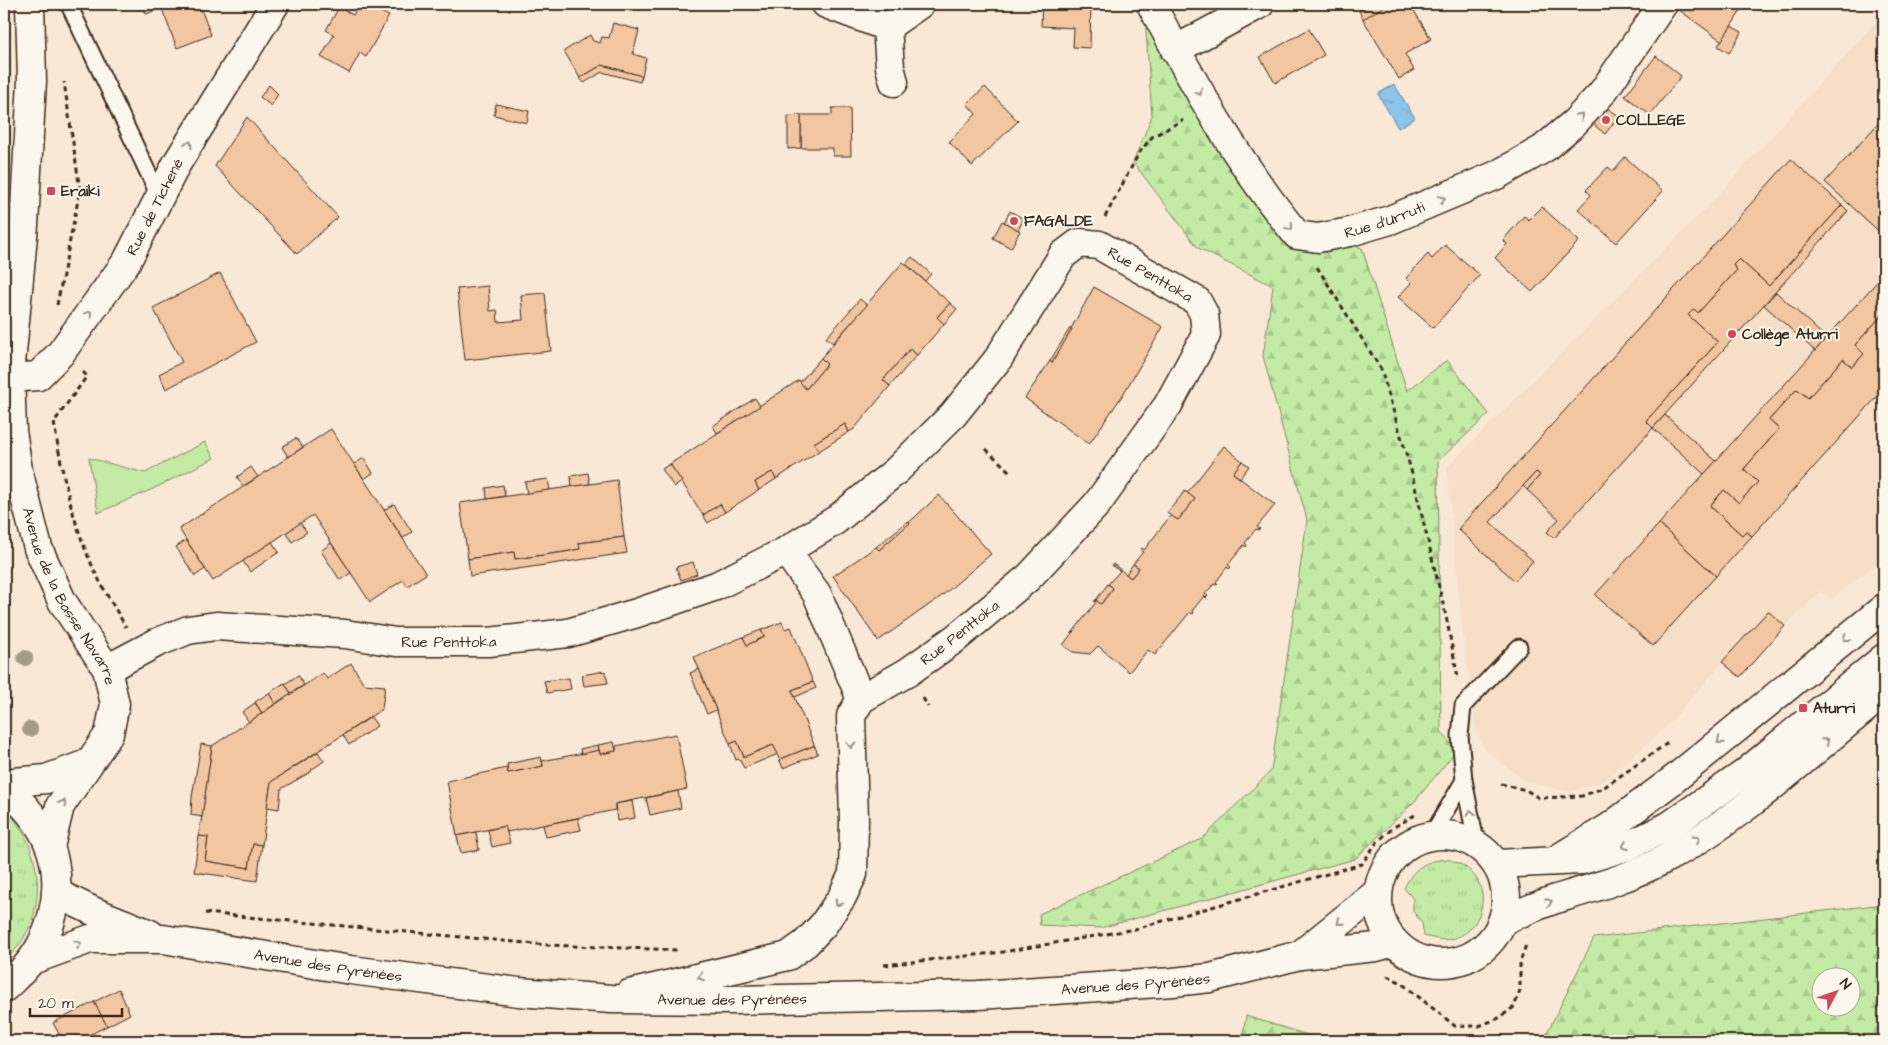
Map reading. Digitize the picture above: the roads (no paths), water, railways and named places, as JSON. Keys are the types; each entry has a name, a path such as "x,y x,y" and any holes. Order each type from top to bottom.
{"street":[{"name":"Avenue de la Basse Navarre","path":"30,4 32,90 24,225 10,374 12,431 18,470 38,548 62,601 107,669 115,704 109,734 60,806 50,847"},
{"name":"Rue de Tichené","path":"10,374 24,377 38,376 60,354 127,261 177,163 275,4"},
{"path":"826,4 887,27"},
{"path":"1151,4 1175,50 1260,4"},
{"name":"Rue d'Urruti","path":"1175,50 1207,106 1270,203 1296,235 1318,238 1350,232 1390,220 1497,175 1543,150 1574,123 1602,93 1663,4"},
{"path":"887,27 914,6"},
{"path":"887,27 890,67 894,82"},
{"name":"Rue Penttoka","path":"107,669 156,643 188,630 216,626 345,634 396,642 489,642 568,633 637,613 716,586 786,551 836,520 896,470 953,416 998,359 1062,255 1079,243 1099,245 1197,301 1204,314 1206,335 1168,405 1097,504 1029,577 956,638 908,672 861,699"},
{"path":"611,999 788,956 806,943 823,925 842,898 853,874 854,828 851,716 861,699 817,594 786,551"},
{"path":"1554,861 1610,827 1673,780 1884,608"},
{"path":"1487,855 1554,861 1582,860 1628,846 1669,826 1744,774 1884,658"},
{"path":"1503,920 1553,900 1626,878 1664,860 1725,822 1769,789 1884,693"},
{"path":"4,784 46,779 87,764"},
{"path":"4,784 30,811 50,847 55,870 56,893 49,928 32,960 4,988"},
{"path":"1432,836 1452,836 1473,843 1487,855 1505,886 1506,903 1503,920 1493,938 1477,953 1458,962 1440,963 1423,961 1407,953 1394,942 1384,927 1378,910 1378,892 1383,872 1395,855 1412,842 1432,836"},
{"name":"Avenue des Pyrénées","path":"1300,955 1378,892"},
{"name":"Avenue des Pyrénées","path":"56,893 95,912 163,939"},
{"name":"Avenue des Pyrénées","path":"32,960 90,940 163,939 351,970 519,992 611,999 734,1000 978,994 1163,983 1210,978 1300,955 1376,948 1394,942"}],"lane":[{"path":"67,4 160,198"},
{"path":"1487,855 1464,780 1460,736 1463,706 1519,647"},
{"path":"1432,836 1464,780"}],"water":[{"path":"1394,84 1415,118 1398,128 1378,94"}],"place":[{"name":"COLLEGE","path":"1606,120"},
{"name":"Eraiki","path":"51,191"},
{"name":"FAGALDE","path":"1014,221"},
{"name":"Collège Aturri","path":"1732,334"},
{"name":"Aturri","path":"1803,708"}]}
